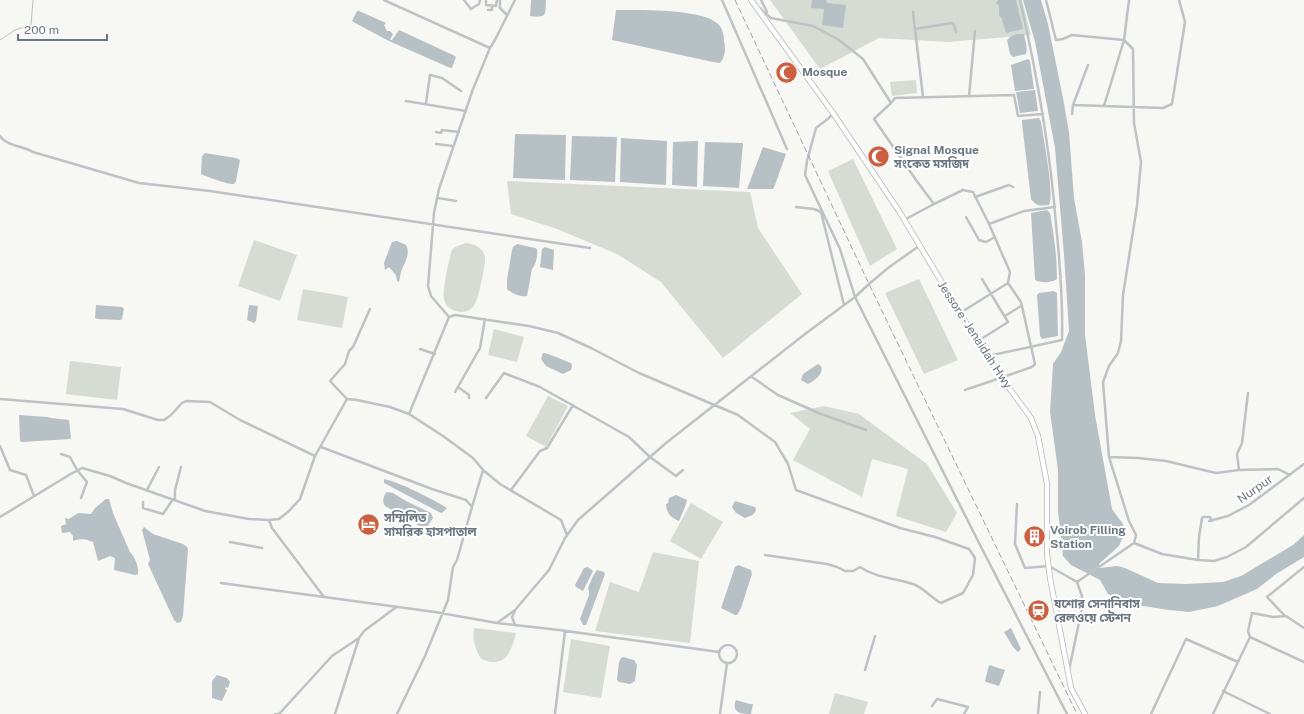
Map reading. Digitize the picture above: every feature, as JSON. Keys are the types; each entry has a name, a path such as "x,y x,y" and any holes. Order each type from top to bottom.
{"highway":[{"name":"Jessore - Jenaidah Hwy","path":"751,0 833,113 904,220 1001,378 1031,418 1038,436 1047,484 1047,554 1068,675 1071,688 1085,714"}],"street":[{"path":"384,0 490,48"},
{"path":"464,0 471,9 478,4 480,0"},
{"path":"486,0 486,5"},
{"path":"488,10 492,10 492,7 496,6 497,0"},
{"path":"500,0 500,8 508,15"},
{"path":"449,317 431,296 428,286 438,198 472,89 490,48 515,0"},
{"path":"722,0 787,149"},
{"path":"751,0 771,18 813,26 839,40 863,59 890,103"},
{"path":"761,0 767,12"},
{"path":"988,356 1062,340 1060,264 1046,133 1038,84 1020,0"},
{"path":"1046,0 1056,40 1072,35 1124,40 1133,49 1134,123 1141,162 1138,206 1123,295 1121,341 1118,353 1109,366 1103,382 1109,457 1129,521 1136,534 1134,543 1077,582"},
{"path":"1104,106 1124,40 1129,0"},
{"path":"1073,105 1163,108 1172,104 1185,22 1179,0"},
{"path":"478,4 492,7"},
{"path":"913,12 923,97"},
{"path":"915,29 952,23 956,32"},
{"path":"969,96 975,31"},
{"path":"1072,114 1073,105 1088,65"},
{"path":"426,103 430,75 442,78 461,91"},
{"path":"934,204 874,119 895,98 1014,95 1018,116 1043,114"},
{"path":"406,101 426,103 466,111"},
{"path":"833,113 816,128 807,161 805,175 840,250 856,297 979,543 1067,714"},
{"path":"436,132 441,133 442,130 459,132"},
{"path":"0,136 4,141 27,148 33,152 139,183 206,191 590,248"},
{"path":"436,144 453,146"},
{"path":"975,197 1009,185 1013,187"},
{"path":"904,220 963,190 973,192 1010,272 1008,283 1021,302 1020,306 1035,364 1032,367 965,390"},
{"path":"438,198 456,201"},
{"path":"796,206 814,209 820,212 844,305"},
{"path":"989,224 1024,211 1055,208"},
{"path":"966,217 979,240 986,242 995,237"},
{"path":"515,625 512,616 515,610 548,570 567,535 578,520 650,457 714,405 752,377 805,334 856,297 888,268 919,246"},
{"path":"977,341 1008,322 982,279"},
{"path":"960,313 1008,283"},
{"path":"1005,316 1020,306"},
{"path":"370,309 353,347 349,351 345,364 330,381 347,399 390,407 410,414 444,436 473,458 483,470 500,484 561,520 567,535"},
{"path":"449,317 455,315 484,319 529,326 558,333 639,372 738,415 775,442 788,464 796,490 900,528 935,537 969,549 975,558 973,575 963,593 941,603 934,600 915,584 884,578 865,571 860,567 853,571 845,571 827,564 766,555"},
{"path":"410,414 449,317"},
{"path":"455,392 480,348 484,319"},
{"path":"420,349 435,354"},
{"path":"486,398 504,373 540,387 629,437 650,457 676,476 683,470"},
{"path":"752,377 778,395 821,414 866,430"},
{"path":"458,387 469,395 468,398"},
{"path":"1239,470 1237,454 1242,443 1248,393"},
{"path":"0,399 123,409 158,420 164,420 186,401 210,402 240,420 315,456"},
{"path":"0,517 82,468 110,476 205,511 249,519 279,519 300,499 315,456 347,399"},
{"path":"511,490 540,451 546,448 573,405"},
{"path":"0,446 10,470 26,475 34,496"},
{"path":"321,447 432,489 466,500 472,507"},
{"path":"61,454 70,457 77,470 87,482 81,498"},
{"path":"1109,457 1166,461 1216,473 1239,470 1278,469 1290,475"},
{"name":"Nurpur","path":"1198,560 1199,537 1203,517 1210,517 1210,521 1228,516 1250,505 1304,464"},
{"path":"147,490 159,467"},
{"path":"143,502 143,508 163,514 174,500 181,467"},
{"path":"397,714 425,656 441,613 448,600 453,566 457,560 483,470"},
{"path":"1134,543 1162,554 1214,561 1227,557 1246,547 1304,498"},
{"path":"1017,504 1016,544 1025,568 1049,566 1077,582 1082,596 1081,613 1068,675"},
{"path":"269,520 272,528 325,598"},
{"path":"230,542 262,548"},
{"path":"1304,567 1267,597 1286,616 1304,628"},
{"path":"220,583 441,613 497,623 719,652"},
{"path":"335,714 359,638 364,631 396,608"},
{"path":"497,623 515,610"},
{"path":"1213,714 1250,637 1248,631 1252,613 1273,617 1286,616"},
{"path":"555,714 566,631"},
{"path":"865,670 875,636"},
{"path":"1250,637 1304,662"},
{"path":"275,714 279,714 332,656 359,638"},
{"path":"1151,714 1186,639 1238,662"},
{"path":"726,645 730,645 736,648 736,659 727,663 721,659 719,652 720,649 726,645"},
{"path":"720,714 727,663"},
{"path":"1224,691 1270,714"},
{"path":"1038,714 1040,692"},
{"path":"932,706 937,699 968,707 964,714"}],"shaded area":[{"path":"531,0 546,0 545,12 543,16 530,16"},
{"path":"770,0 1022,0 1031,35 948,42 879,38 820,69"},
{"path":"812,0 826,0 827,3 846,5 843,28 822,25 824,9 811,8"},
{"path":"998,0 1016,0 1023,29 1006,33 1002,19 999,15 999,6 996,3"},
{"path":"1023,0 1041,0 1048,24 1063,98 1069,132 1074,198 1082,242 1085,275 1085,334 1095,415 1112,509 1123,524 1124,534 1119,546 1099,564 1100,568 1117,566 1125,568 1158,583 1186,584 1223,582 1241,576 1293,545 1304,535 1304,557 1276,574 1257,589 1218,606 1189,612 1130,604 1108,594 1100,580 1071,565 1063,556 1058,511 1058,470 1050,412 1053,364 1061,352 1069,331 1064,255 1055,148 1035,42"},
{"path":"616,10 671,11 701,16 713,20 722,29 725,44 724,56 720,63 713,62 612,40"},
{"path":"357,11 386,23 384,25 387,31 390,31 393,34 390,40 392,40 399,30 453,55 456,57 452,68 389,41 352,21"},
{"path":"1016,34 1024,34 1027,51 1026,54 1013,57 1010,54 1007,40"},
{"path":"1028,59 1030,61 1034,89 1015,91 1011,65"},
{"path":"916,80 917,93 892,96 890,82"},
{"path":"1035,90 1038,111 1020,113 1016,92"},
{"path":"1039,118 1041,122 1050,178 1051,190 1049,205 1037,204 1031,199 1022,123 1022,120"},
{"path":"515,134 566,135 565,180 513,178"},
{"path":"572,136 617,137 615,182 570,180"},
{"path":"621,138 667,141 666,185 620,182"},
{"path":"698,141 697,187 672,185 673,142"},
{"path":"705,142 743,143 739,188 703,186"},
{"path":"763,147 786,154 775,185 773,189 747,189"},
{"path":"205,153 240,160 236,181 234,184 213,179 201,174 202,156"},
{"path":"853,159 897,249 870,266 828,171"},
{"path":"507,181 750,192 758,228 802,294 723,358 661,282 617,254 557,229 511,214"},
{"path":"1047,210 1050,213 1053,230 1057,279 1049,282 1043,282 1035,280 1031,213"},
{"path":"254,240 297,255 280,301 238,286"},
{"path":"397,241 406,245 408,252 399,282 397,281 396,275 389,267 385,270 384,263 392,242"},
{"path":"466,243 480,248 484,254 485,261 475,304 469,310 460,312 452,310 447,305 444,299 444,289 452,250 455,247"},
{"path":"517,244 537,249 535,265 532,269 527,296 517,295 507,289 512,250"},
{"path":"545,247 554,250 553,270 540,267 542,249"},
{"path":"919,279 958,360 924,374 885,293"},
{"path":"303,289 348,297 342,328 297,320"},
{"path":"1054,291 1057,293 1058,336 1042,339 1040,336 1037,295 1039,293"},
{"path":"96,305 122,307 124,309 122,319 95,318"},
{"path":"249,305 258,306 256,321 254,323 247,320"},
{"path":"494,329 524,337 517,362 488,355"},
{"path":"543,353 571,363 571,370 563,374 546,366 541,359"},
{"path":"70,361 121,367 117,400 66,394"},
{"path":"818,364 822,369 816,379 808,384 801,380 803,374"},
{"path":"548,396 568,406 546,447 526,436"},
{"path":"824,406 859,414 927,464 957,513 946,532 896,516 908,469 872,459 862,497 793,460 810,429 790,413"},
{"path":"19,415 69,420 71,438 22,442 20,441"},
{"path":"384,479 416,491 447,508 442,513 439,512 384,483"},
{"path":"387,492 393,493 431,513 433,518 427,527 423,528 385,506 383,499"},
{"path":"676,495 687,500 679,521 670,515 666,504 668,503 669,498"},
{"path":"106,499 109,499 113,513 130,552 134,557 138,568 138,574 135,575 114,570 115,558 110,556 98,561 93,542 83,539 73,541 73,536 70,532 62,533 61,526 66,524 65,518 69,519 78,513 91,514 95,508"},
{"path":"735,501 755,507 756,510 752,515 745,518 736,513 732,507"},
{"path":"691,503 723,522 701,559 670,541"},
{"path":"144,527 153,534 183,544 188,549 183,616 181,622 177,623 174,620 148,564 150,560 142,530"},
{"path":"653,552 699,561 690,643 595,631 610,582 639,592"},
{"path":"738,565 751,570 752,574 741,608 737,615 735,615 721,608 735,567"},
{"path":"588,567 593,571 583,591 575,585 584,568"},
{"path":"597,570 604,572 605,574 586,625 583,625 580,619 589,595 588,588"},
{"path":"474,628 516,633 512,647 506,657 496,662 489,662 481,659 474,644"},
{"path":"1011,628 1021,649 1018,652 1013,647 1004,632"},
{"path":"571,639 610,646 601,698 563,692"},
{"path":"623,657 634,660 637,665 635,681 630,684 619,682 617,680 619,662"},
{"path":"989,665 1005,670 999,686 985,681"},
{"path":"217,675 227,678 230,682 228,688 226,687 225,689 227,690 222,701 212,698 212,681"},
{"path":"835,693 868,702 864,714 829,714"},
{"path":"736,700 753,704 751,714 738,712 735,708"}],"waterway":[{"path":"0,40 15,30 31,25 33,0"}],"railway":[{"path":"735,0 869,284 1077,714"}],"place":[{"name":"Mosque","path":"787,72"},
{"name":"Signal Mosque সংকেত মসজিদ","path":"879,157"},
{"name":"সম্মিলিত সামরিক হাসপাতাল","path":"368,525"},
{"name":"Voirob Filling Station","path":"1035,537"},
{"name":"যশোর সেনানিবাস রেলওয়ে স্টেশন","path":"1038,611"}]}
